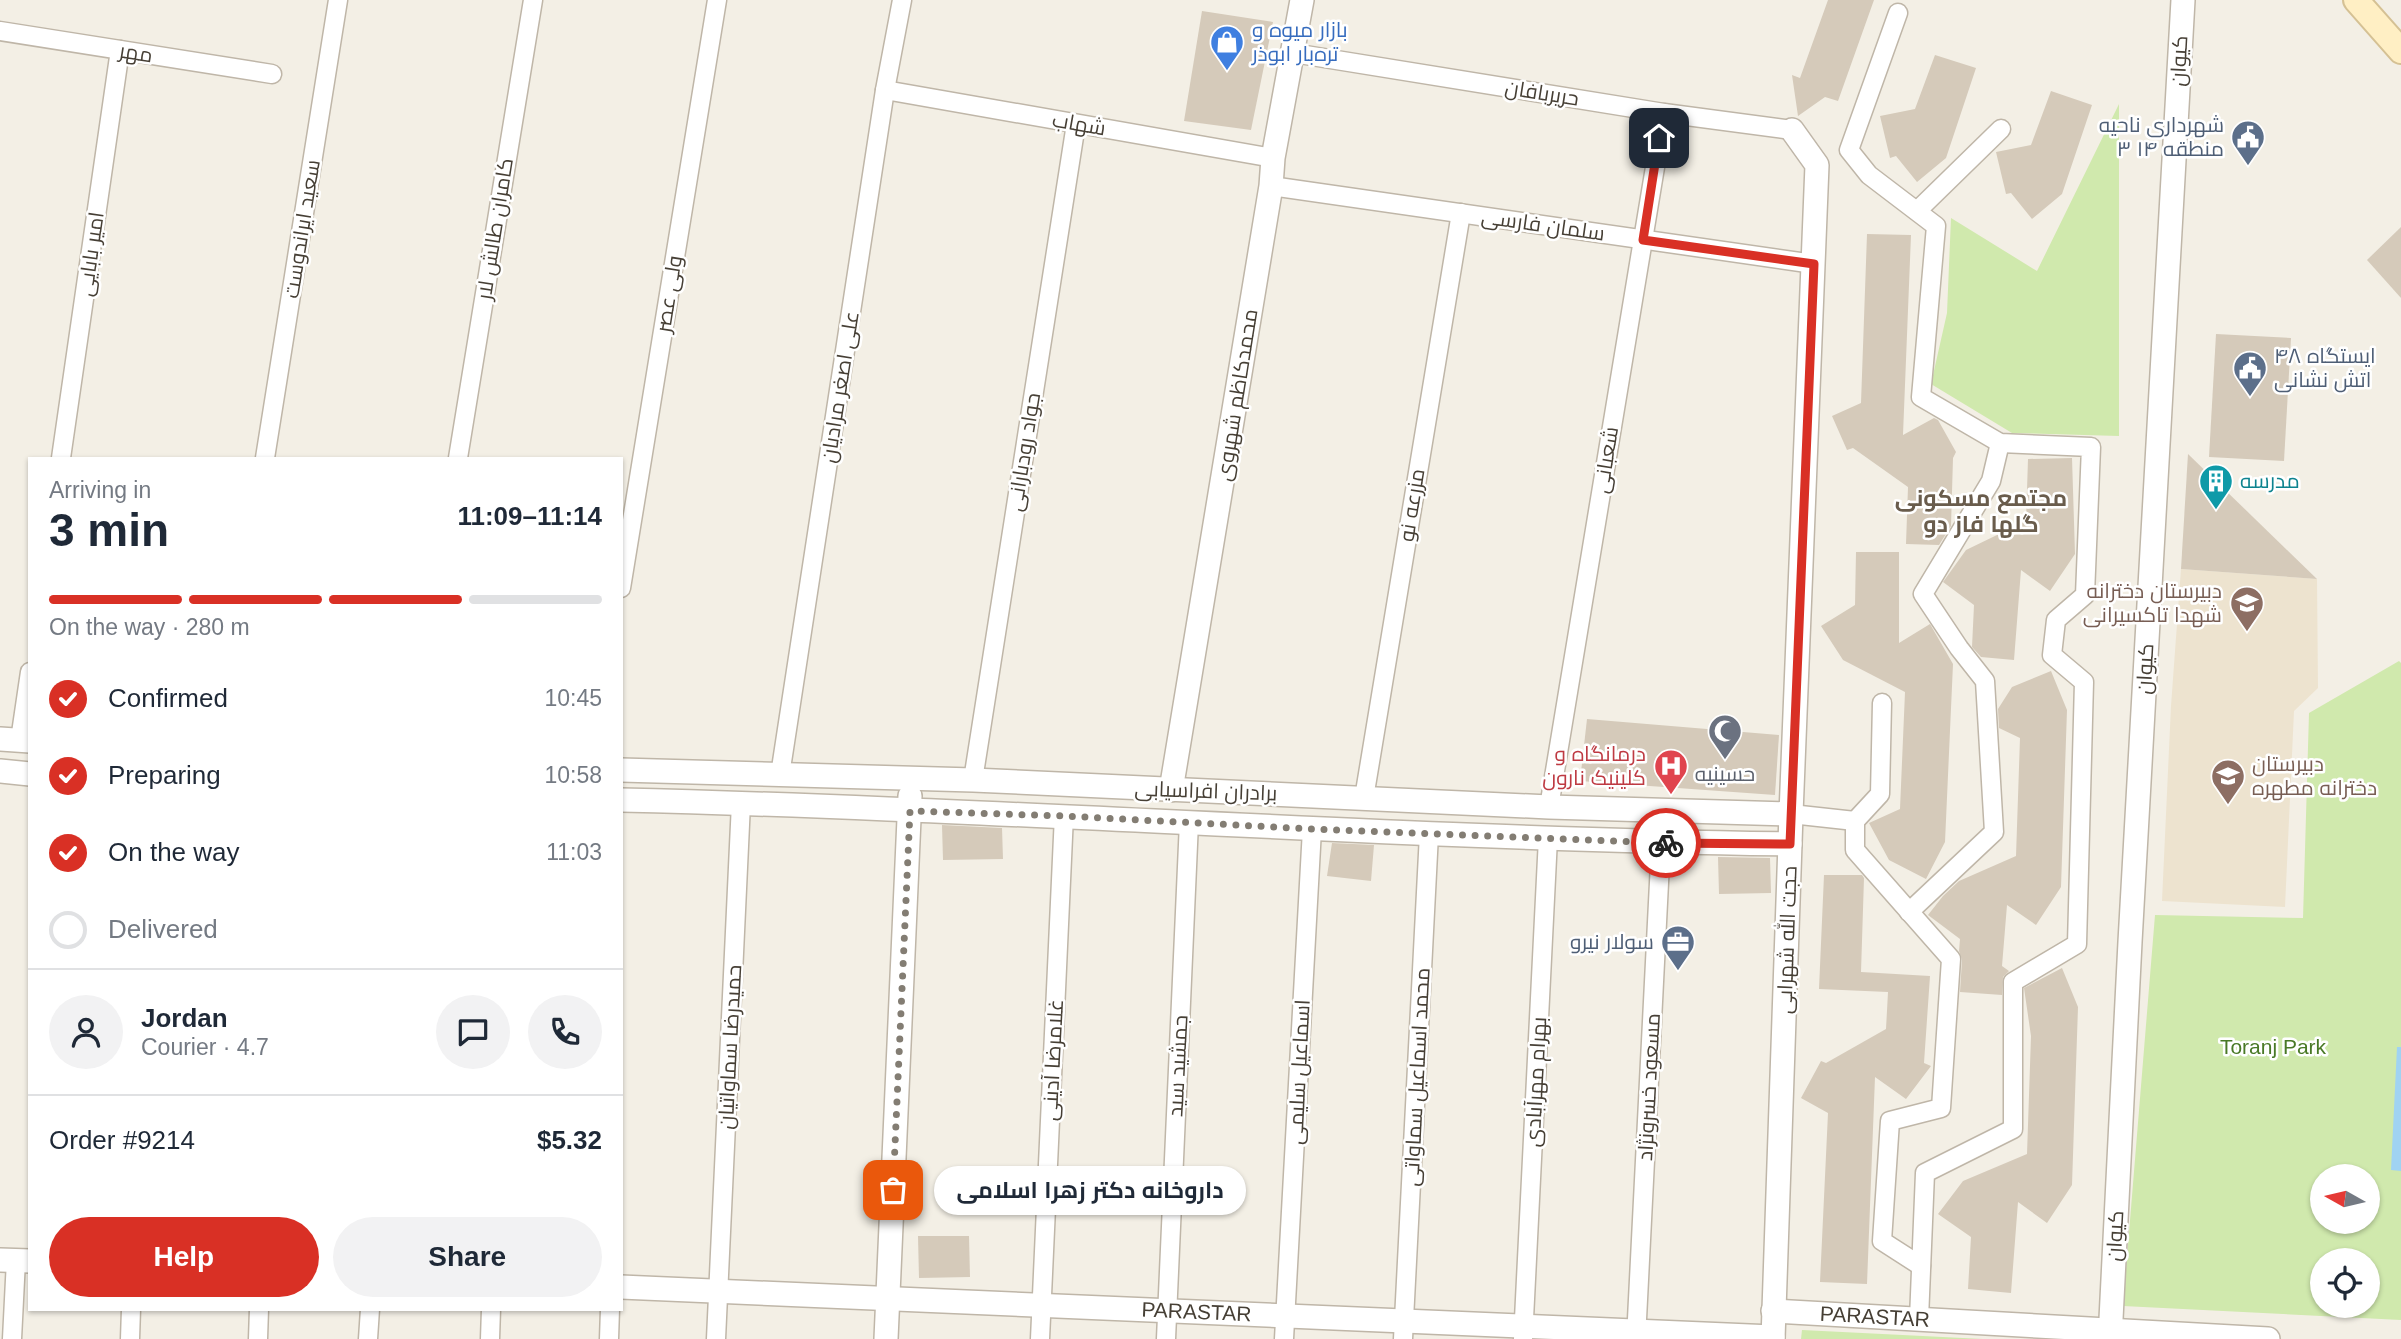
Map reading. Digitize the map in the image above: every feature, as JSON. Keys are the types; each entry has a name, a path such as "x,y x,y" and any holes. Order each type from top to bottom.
{"main road":[{"path":"2357,0 2401,51"},
{"path":"2381,28 2386,0"}],"street":[{"name":"سعید ایراندوست","path":"265,457 338,0"},
{"name":"کامران طالش لار","path":"458,457 533,0"},
{"name":"ولی عصر","path":"623,576 717,0"},
{"name":"علی اصغر مرادیان","path":"780,775 885,90 902,0"},
{"name":"محمدکاظم شهروی","path":"1171,790 1272,186 1273,158 1302,0"},
{"name":"کیوان","path":"2111,1334 2183,0"},
{"path":"1898,13 1849,150 1869,175 1936,226 1921,397 2000,443 2091,447 2085,595 2056,620 2052,655 2084,682 2077,944 2013,982 2013,1129 1925,1173 1919,1319"},
{"name":"مهر","path":"0,31 272,74"},
{"name":"امیر بابایی","path":"61,457 120,50"},
{"name":"حریربافان","path":"1293,53 1664,113 1792,130"},
{"name":"شهاب","path":"885,90 1273,158"},
{"name":"شعبانی","path":"1549,807 1664,113"},
{"name":"جواد رودبارانی","path":"973,780 1076,124"},
{"path":"1917,211 2001,129"},
{"name":"حجت الله شهرابی","path":"1773,1338 1817,165 1792,130"},
{"name":"سلمان فارسی","path":"1272,186 1814,264"},
{"name":"مزرعه نو","path":"1364,798 1461,213"},
{"path":"1909,912 1994,832 1985,681 1923,594 1992,481 2000,443"},
{"path":"17,740 28,682"},
{"path":"1882,704 1880,794 1855,821 1855,850 1951,959 1941,1108 1890,1121 1882,1241 1921,1266"},
{"name":"برادران افراسیابی","path":"623,770 973,780 1549,807 1791,814"},
{"path":"0,771 28,774"},
{"path":"886,1339 911,779"},
{"name":"برادران افراسیابی","path":"623,800 1064,816 1661,843 1790,844"},
{"name":"حمیدرضا سماواتیان","path":"716,1339 741,803"},
{"path":"1791,814 1855,821"},
{"name":"غلامرضا آدینی","path":"1040,1339 1064,816"},
{"name":"جمشید سید","path":"1166,1339 1189,822"},
{"name":"اسماعیل سلیمی","path":"1284,1339 1312,829"},
{"name":"محمد اسماعیل سماواتی","path":"1403,1330 1429,834"},
{"name":"بهرام مهرآبادی","path":"1524,1333 1548,838"},
{"name":"مسعود خسرونژاد","path":"1637,1335 1661,843"},
{"path":"12,1339 15,1260"},
{"name":"PARASTAR","path":"623,1287 1285,1316 1403,1330 1773,1338"},
{"path":"130,1339 131,1311"},
{"path":"258,1339 259,1311"},
{"path":"369,1339 370,1311"},
{"path":"490,1339 491,1311"},
{"path":"608,1339 610,1311"},
{"name":"PARASTAR","path":"1773,1311 2111,1334 2267,1339"}],"shaded area":[{"path":"2181,569 2317,579 2318,688 2294,711 2285,907 2162,901 2171,706"}],"green space":[{"path":"2119,104 2119,436 2012,433 1931,384 1947,313 1951,218 2037,271"},
{"name":"Toranj Park","path":"2399,661 2401,1320 2361,1318 2380,1318 2380,1248 2310,1248 2310,1315 2123,1306 2155,915 2303,918 2309,713"},
{"path":"1802,1330 1983,1339 1801,1339"}],"water":[{"path":"2397,1047 2401,1047 2401,1171 2391,1170"}],"building":[{"path":"1828,0 1874,0 1838,101 1825,97 1798,116 1792,75 1800,78"},
{"name":"بازار میوه و تره‌بار ابوذر","path":"1202,11 1273,22 1251,130 1184,121"},
{"path":"1935,55 1976,68 1946,158 1917,182 1896,156 1890,158 1880,116 1915,109"},
{"path":"2051,91 2092,105 2062,194 2032,219 2011,193 2006,194 1996,152 2031,145"},
{"path":"2401,227 2401,298 2367,260"},
{"path":"1867,234 1911,235 1903,435 1934,418 1938,420 1956,452 1953,458 1951,526 1939,545 1906,544 1908,487 1853,448 1847,450 1832,416 1861,403"},
{"name":"ایستگاه ۴۸ اتش نشانی","path":"2216,334 2291,338 2284,461 2209,457"},
{"name":"مدرسه","path":"2188,454 2317,579 2181,569"},
{"path":"2072,458 2075,554 2050,591 2021,570 2014,660 1981,657 1972,647 1974,605 1943,582 1966,550 2026,521 2028,459"},
{"path":"1856,552 1899,552 1899,643 1930,624 1953,664 1945,842 1926,879 1889,860 1869,823 1900,809 1905,692 1843,660 1821,626 1855,605"},
{"path":"2051,671 2067,710 2061,887 2036,925 2007,905 2002,966 2009,971 2003,977 2002,995 1960,992 1960,939 1928,915 1959,881 2016,856 2020,738 1999,728 1998,709 2012,687"},
{"path":"1587,719 1779,735 1775,795 1580,781"},
{"path":"942,825 1002,828 1003,859 943,860"},
{"path":"1332,843 1374,845 1371,881 1327,876"},
{"path":"1718,857 1770,858 1771,893 1719,894"},
{"path":"1824,875 1862,875 1864,878 1861,972 1930,976 1924,1063 1931,1066 1906,1099 1875,1077 1867,1284 1820,1282 1828,1113 1801,1098 1821,1061 1826,1063 1886,1029 1888,992 1819,989"},
{"path":"2062,968 2078,1007 2072,1185 2047,1223 2018,1202 2011,1293 1968,1289 1971,1237 1938,1214 1963,1181 2027,1154 2031,1036 2024,988"},
{"path":"918,1236 969,1236 970,1277 919,1278"}],"way so far":[{"path":"893,1190 910,811 1666,843"}],"place":[{"name":"بازار میوه و تره‌بار ابوذر","path":"1227,72"},
{"name":"شهرداری ناحیه ۳ منطقه ۱۴","path":"2248,167"},
{"name":"ایستگاه ۴۸ اتش نشانی","path":"2250,398"},
{"name":"مدرسه","path":"2216,511"},
{"name":"دبیرستان دخترانه شهدا تاکسیرانی","path":"2247,633"},
{"name":"حسینیه","path":"1725,761"},
{"name":"درمانگاه و کلینیک نارون","path":"1671,796"},
{"name":"دبیرستان دخترانه مطهره","path":"2228,806"},
{"name":"سولار نیرو","path":"1678,972"},
{"name":"داروخانه دکتر زهرا اسلامی","path":"893,1190"}],"district":[{"name":"مجتمع مسکونی گلها فاز دو","path":"1981,511"}],"route":[{"path":"1659,138 1643,240 1814,264 1790,844 1666,843"}]}
